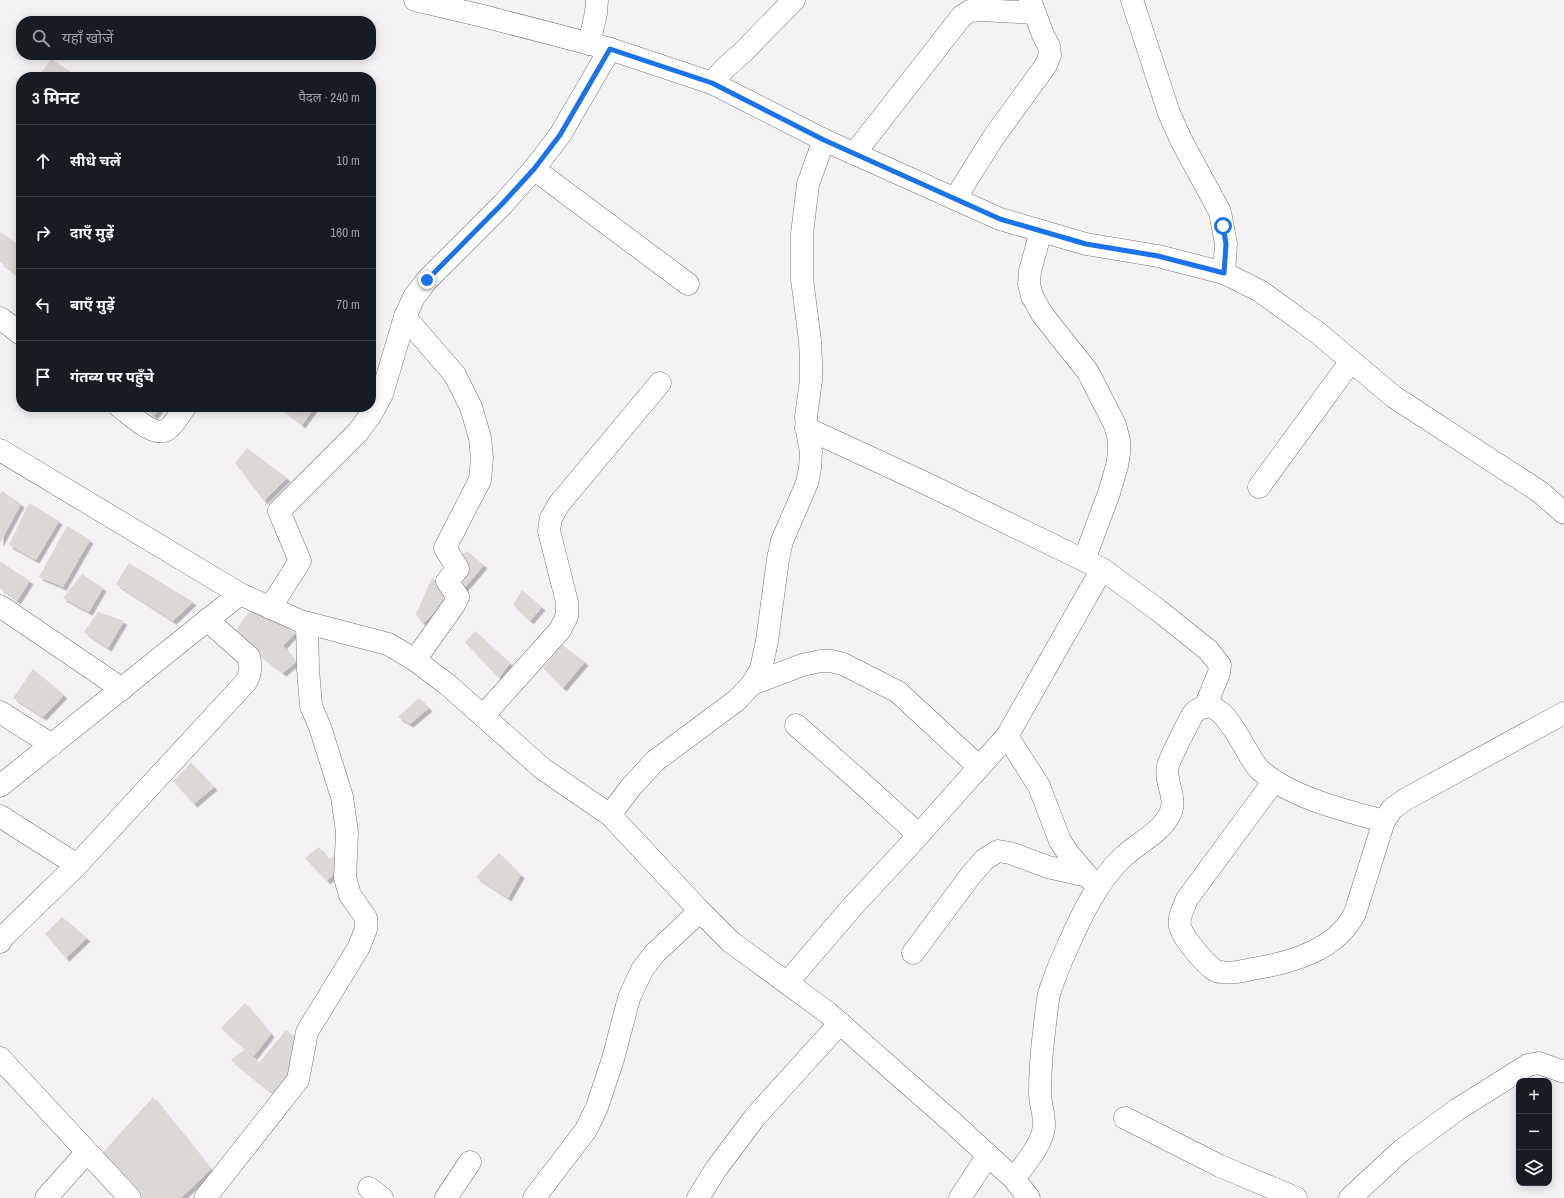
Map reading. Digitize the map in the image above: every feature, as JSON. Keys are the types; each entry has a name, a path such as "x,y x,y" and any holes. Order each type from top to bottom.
{"street":[{"path":"415,0 599,46 712,83 824,140 1000,219 1086,244 1158,256 1224,273 1260,291 1318,333 1394,397 1540,492 1564,513"},
{"path":"376,405 382,394 405,317 414,297 427,280 502,204 534,169 560,135 599,46 596,13 597,0"},
{"path":"712,83 724,68 754,42 794,0"},
{"path":"1132,0 1169,114 1181,140 1220,212 1226,244 1224,273"},
{"path":"854,154 962,16 970,11 1032,6 1050,54 1046,65 993,138 955,199"},
{"path":"610,815 654,761 737,700 752,684 761,669 767,641 778,559 782,541 807,483 810,468 811,452 806,428 806,417 811,380 811,362 810,341 802,279 802,234 808,184 824,140"},
{"path":"534,169 688,284"},
{"path":"787,983 852,907 919,835 1007,736 1093,565 1109,493 1117,466 1119,440 1115,425 1088,372 1042,314 1032,296 1029,284 1030,271 1041,231"},
{"path":"405,317 456,375 471,407 480,438 482,458 480,480 445,548 458,569 447,580 458,597 454,605 415,660"},
{"path":"0,318 16,330"},
{"path":"1259,487 1351,361"},
{"path":"483,716 560,630 567,616 567,602 549,531 551,518 559,504 660,383"},
{"path":"127,412 152,431 160,432 168,429 181,412"},
{"path":"270,608 300,561 279,511 358,432 373,412"},
{"path":"806,428 926,483 1093,565 1158,610 1208,650 1220,665 1219,673 1205,707"},
{"path":"0,450 240,594 307,623 388,644 415,660 448,685 543,769 610,815 731,942 840,1024 1014,1179 1028,1198"},
{"path":"0,786 240,594"},
{"path":"0,606 122,689"},
{"path":"0,942 4,936 77,865 234,696 250,674 251,665 249,657 207,620"},
{"path":"205,1198 298,1080 307,1032 359,947 366,929 366,918 350,896 345,878 347,832 342,797 320,727 311,706 308,669 307,623"},
{"path":"752,684 802,665 821,661 831,661 843,664 898,692 979,767"},
{"path":"913,953 971,875 985,859 998,852 1010,852 1093,882 1106,876 1123,857 1154,833 1170,815 1173,805 1168,777 1168,766 1194,713 1205,707 1214,708 1226,717 1259,770 1274,781 1336,808 1384,821"},
{"path":"0,712 52,745"},
{"path":"1274,781 1187,899 1182,913 1180,926 1188,941 1214,970 1223,973 1280,965 1319,949 1340,935 1350,924 1356,913 1384,821 1392,810 1406,799 1564,714"},
{"path":"796,725 919,835"},
{"path":"1007,736 1039,786 1060,842 1093,882"},
{"path":"0,816 77,865"},
{"path":"1014,1179 1033,1153 1041,1138 1044,1125 1040,1096 1040,1068 1049,996 1055,976 1080,919 1093,882"},
{"path":"534,1198 586,1130 597,1107 613,1059 629,998 642,970 655,953 700,911"},
{"path":"698,1198 716,1169 754,1117 840,1024"},
{"path":"0,1058 130,1198"},
{"path":"1350,1198 1402,1150 1458,1109 1528,1065 1539,1062 1564,1072"},
{"path":"1125,1118 1220,1166 1296,1198"},
{"path":"46,1198 87,1152"},
{"path":"960,1198 988,1155"},
{"path":"446,1198 470,1162"}],"building":[{"path":"50,60 53,60 71,72 42,72"},
{"path":"1,232 16,243 16,274 0,262"},
{"path":"150,412 157,412 154,416"},
{"path":"286,412 311,412 302,425"},
{"path":"247,448 287,478 264,501 235,463"},
{"path":"2,491 21,504 0,543 0,494"},
{"path":"29,503 59,521 36,560 9,545"},
{"path":"67,526 90,540 63,587 39,577"},
{"path":"467,551 484,565 461,592 456,558"},
{"path":"1,562 30,581 17,601 0,588"},
{"path":"129,563 193,602 173,621 116,584"},
{"path":"82,574 103,588 89,612 63,598"},
{"path":"432,578 452,594 423,624 416,614"},
{"path":"522,590 542,607 530,621 513,605"},
{"path":"254,605 295,633 283,646 296,662 283,673 233,634"},
{"path":"98,612 124,621 108,648 84,632"},
{"path":"475,631 510,663 499,678 465,642"},
{"path":"562,645 585,662 563,688 543,668"},
{"path":"33,669 64,695 43,717 13,698"},
{"path":"419,698 429,708 410,724 398,717"},
{"path":"191,763 214,787 194,804 173,781"},
{"path":"319,847 328,859 337,855 344,865 327,881 305,858"},
{"path":"499,853 521,875 508,898 476,877"},
{"path":"62,917 87,938 66,958 45,934"},
{"path":"245,1003 271,1034 254,1056 247,1051 259,1063 286,1030 302,1042 291,1057 297,1068 273,1094 231,1060 245,1049 221,1028"},
{"path":"153,1097 211,1169 181,1198 142,1198 100,1156"}],"route":[{"path":"427,280 502,204 534,169 560,135 610,49 712,83 824,140 916,183 1000,219 1086,244 1158,256 1224,273 1226,244 1223,226"}]}
